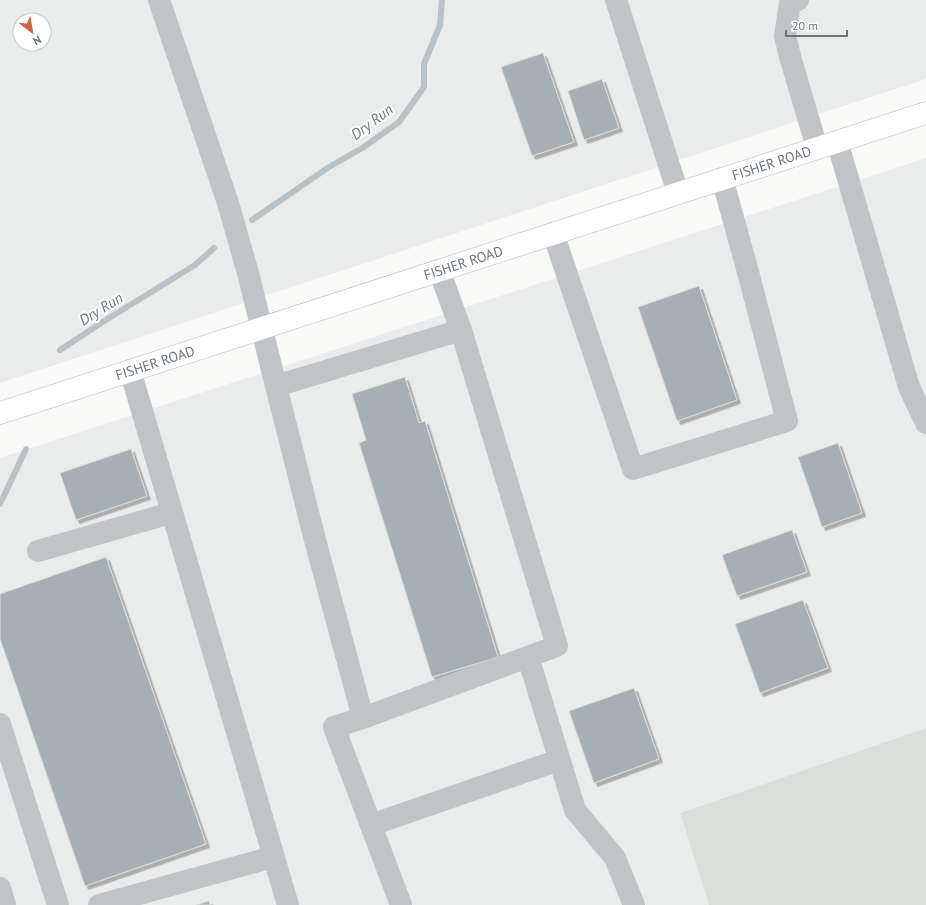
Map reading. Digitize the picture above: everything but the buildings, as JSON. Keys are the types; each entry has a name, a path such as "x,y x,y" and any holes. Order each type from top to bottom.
{"main road":[{"name":"FISHER ROAD","path":"0,413 678,192 926,113"}],"street":[{"path":"159,0 228,203 248,273 315,540 363,718"},
{"path":"616,0 678,192"},
{"path":"798,0 790,3 785,36 791,60 827,144 909,387 926,423"},
{"path":"553,233 633,469 787,421 722,178"},
{"path":"401,905 334,727 363,718 557,646 461,330 439,270"},
{"path":"276,386 461,330"},
{"path":"130,370 288,905"},
{"path":"38,551 172,512"},
{"path":"528,657 575,810 615,858 634,905"},
{"path":"2,735 58,905"},
{"path":"371,825 559,760"},
{"path":"99,905 273,856"},
{"path":"0,888 5,905"}],"shaded area":[{"path":"0,0 926,0 926,79 0,383"},
{"path":"926,158 926,728 680,813 709,905 0,905 0,458"},
{"path":"926,728 926,905 709,905 680,813"}],"waterway":[{"name":"Dry Run","path":"252,220 329,167 364,147 399,122 424,87 424,64 440,25 442,0"},
{"name":"Dry Run","path":"60,350 195,265 214,248"},
{"name":"Dry Run","path":"0,504 26,449"}]}
